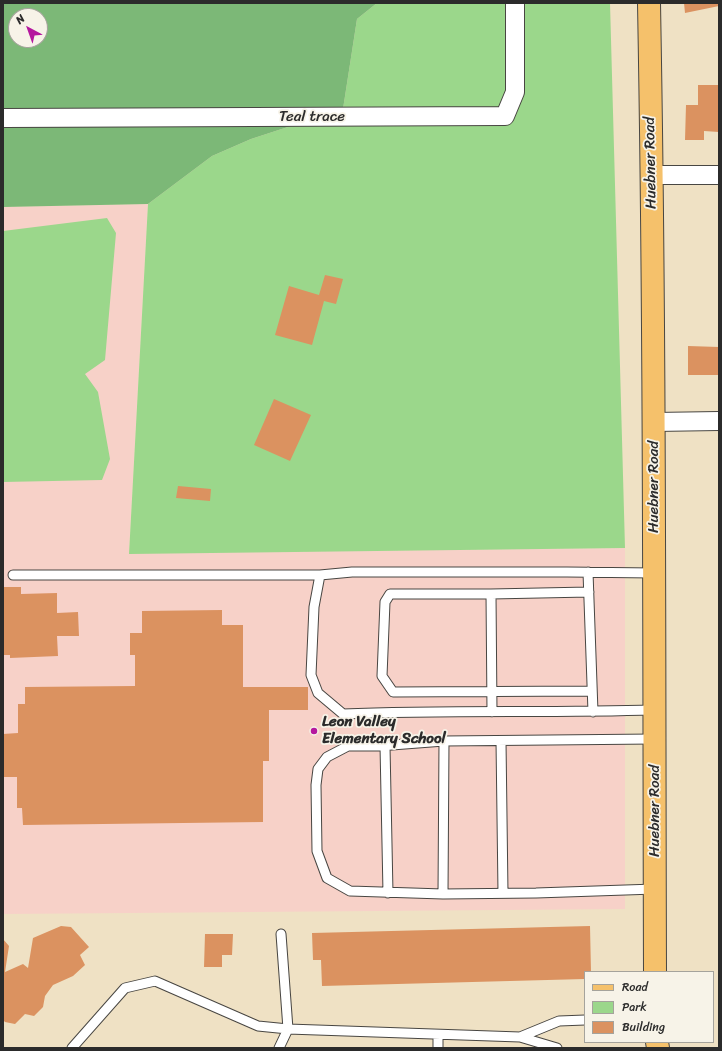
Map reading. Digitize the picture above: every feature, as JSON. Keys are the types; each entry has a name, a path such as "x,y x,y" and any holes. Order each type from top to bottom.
{"main road":[{"name":"Huebner Road","path":"649,3 654,422 655,971"}],"street":[{"name":"Teal trace","path":"3,118 505,116 515,92 516,3"},
{"path":"652,175 719,175"},
{"path":"654,422 719,421"}],"lane":[{"path":"13,575 320,576 352,572 654,573"},
{"path":"588,572 593,712"},
{"path":"320,576 314,607 311,675 318,693 343,714 406,712 593,712 654,710"},
{"path":"588,592 390,594 385,602 382,676 393,692 592,691"},
{"path":"492,594 492,712"},
{"path":"654,739 444,741 385,746 348,746 327,757 318,769 316,785 317,851 327,878 350,891 443,894 655,889"},
{"path":"443,894 444,741"},
{"path":"501,741 503,893"},
{"path":"385,746 388,893"},
{"path":"279,1048 288,1029 281,934"},
{"path":"72,1048 125,988 155,981 258,1026 288,1029 520,1037 557,1048"},
{"path":"520,1037 559,1021 584,1020"},
{"path":"438,1035 438,1048"}],"shaded area":[{"name":"Leon Valley Elementary School","path":"148,204 129,553 625,548 625,909 3,914 3,207"}],"green space":[{"path":"3,3 377,3 357,19 343,109 251,139 212,156 148,204 3,207"},
{"path":"377,3 610,3 625,548 129,554 148,204 212,156 251,139 343,109 357,19"},
{"path":"107,218 116,233 105,360 85,374 98,392 110,459 102,480 3,482 3,231"}],"building":[{"path":"684,3 718,3 719,6 685,13"},
{"path":"698,85 719,85 719,132 704,131 704,140 685,140 686,105 698,105"},
{"path":"325,275 343,279 336,304 324,301 312,345 275,335 289,286 319,295"},
{"path":"688,346 719,347 719,375 688,375"},
{"path":"274,399 311,415 290,461 254,445"},
{"path":"178,486 211,489 210,501 176,498"},
{"path":"3,587 21,587 21,594 57,593 57,613 78,612 79,636 57,636 58,656 10,658 10,655 3,655"},
{"path":"222,610 222,625 243,625 243,687 308,687 308,710 269,710 269,761 263,761 263,822 23,825 22,808 17,808 17,777 3,777 3,734 18,733 18,704 25,704 25,687 135,686 135,655 130,655 130,633 142,633 142,611"},
{"path":"61,926 71,927 89,947 80,955 85,965 73,976 53,985 45,996 43,1007 34,1016 25,1014 15,1024 5,1022 3,1020 3,939 9,946 5,972 23,964 28,968 33,938"},
{"path":"590,926 591,971 584,971 584,979 322,986 321,960 313,960 312,933"},
{"path":"205,934 233,934 232,955 222,955 222,967 204,967"}],"place":[{"name":"Leon Valley Elementary School","path":"314,731"}]}
